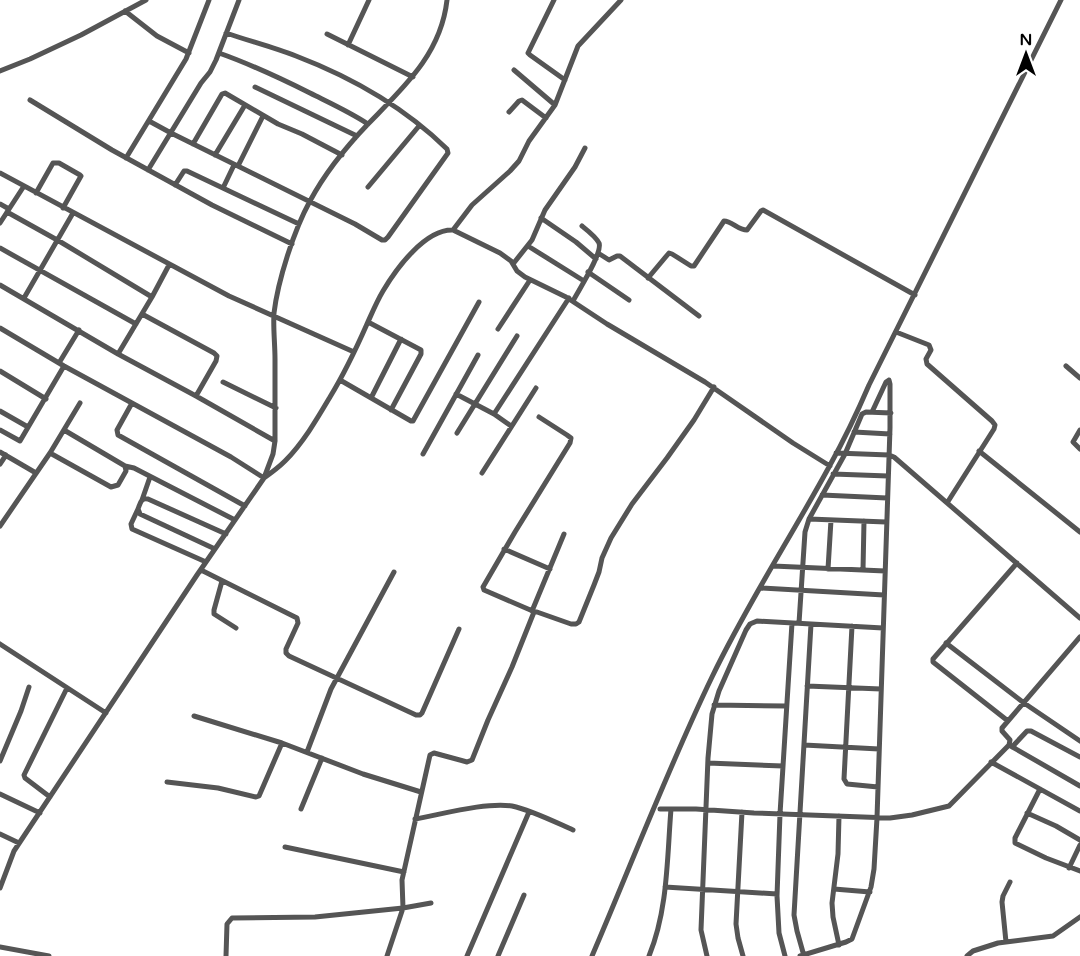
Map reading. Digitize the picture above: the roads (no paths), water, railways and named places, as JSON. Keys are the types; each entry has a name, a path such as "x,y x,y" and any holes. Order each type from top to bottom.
{"street":[{"path":"0,71 81,35 146,0"},
{"path":"126,158 189,53 209,0"},
{"path":"148,170 210,72 238,0"},
{"path":"348,45 369,0"},
{"path":"0,888 14,851 264,478 275,441 274,316 277,294 299,224 309,202 328,172 357,136 421,67 440,31 446,14 447,0"},
{"path":"554,0 528,53 565,80"},
{"path":"453,230 472,205 515,167 529,141 555,105 580,42 621,0"},
{"path":"592,956 639,842 708,686 772,566 830,466 1061,0"},
{"path":"125,11 164,41 189,53"},
{"path":"149,121 386,240 448,152 446,147 390,103 343,77 296,56 226,33"},
{"path":"327,34 413,77"},
{"path":"219,53 284,80 346,110 368,124"},
{"path":"514,70 555,105"},
{"path":"255,87 357,136"},
{"path":"192,144 225,93 262,116 342,155"},
{"path":"30,100 175,185 292,244"},
{"path":"509,112 522,100 546,118"},
{"path":"215,155 245,105"},
{"path":"223,188 262,116"},
{"path":"368,187 419,126"},
{"path":"513,264 528,246 537,231 541,218 585,148"},
{"path":"36,193 53,163 59,163 80,174 81,177 63,208"},
{"path":"175,185 186,171 299,224"},
{"path":"0,173 229,296 354,352"},
{"path":"0,223 24,186"},
{"path":"0,204 152,297"},
{"path":"648,278 669,253 694,266 723,221 747,230 763,210 915,295"},
{"path":"24,298 59,241 73,213"},
{"path":"541,218 597,256 609,260 620,256 699,316"},
{"path":"494,414 584,281 597,256 600,247 598,242 582,226"},
{"path":"264,478 294,451 329,400 383,291 408,256 435,233 444,230 453,230 508,258 517,271 530,280 571,299 607,324 714,387 793,443 830,466"},
{"path":"528,246 584,281"},
{"path":"0,248 136,324"},
{"path":"118,354 169,265"},
{"path":"588,272 629,300"},
{"path":"498,328 530,280"},
{"path":"0,285 275,441"},
{"path":"340,380 413,421 479,302"},
{"path":"142,314 216,355 216,361 196,396"},
{"path":"368,322 419,348 421,352 391,410"},
{"path":"0,328 61,365 264,478"},
{"path":"0,430 20,441 46,399 80,330"},
{"path":"896,332 929,345 931,350 926,359 927,364 994,423 994,429 947,503"},
{"path":"457,433 517,336"},
{"path":"371,398 401,339"},
{"path":"423,454 478,355"},
{"path":"1066,366 1080,378"},
{"path":"0,371 46,399"},
{"path":"811,624 794,915 803,956 839,945 854,936 873,878 891,413 889,380 872,412"},
{"path":"224,382 276,408"},
{"path":"539,417 567,435 571,441 504,549 483,585 483,589 534,611 576,624 579,622 597,578 611,538 632,504 694,420 714,387"},
{"path":"482,473 536,388"},
{"path":"456,394 494,414 511,426"},
{"path":"0,526 50,453 80,403"},
{"path":"132,403 117,430 118,435 245,506"},
{"path":"0,411 28,427"},
{"path":"799,623 805,532 809,519 845,454 863,413 891,413"},
{"path":"64,430 125,466 134,468 235,520"},
{"path":"1080,430 1073,442 1080,449"},
{"path":"854,432 890,434"},
{"path":"979,451 1080,532"},
{"path":"0,452 36,473"},
{"path":"50,453 111,487 118,485 126,471 125,466"},
{"path":"836,453 894,457 1080,618"},
{"path":"0,464 6,455"},
{"path":"833,474 888,476"},
{"path":"150,477 131,524 132,530 206,562"},
{"path":"822,495 887,498"},
{"path":"142,500 148,499 226,534"},
{"path":"138,509 140,514 215,549"},
{"path":"809,519 886,522"},
{"path":"828,569 831,520"},
{"path":"863,570 864,521"},
{"path":"387,956 402,908 401,886 429,757 431,753 434,753 466,762 472,760 512,667 564,534"},
{"path":"504,549 550,569"},
{"path":"1008,721 933,662 933,657 1017,563"},
{"path":"772,566 885,572"},
{"path":"201,570 297,618 298,623 286,649 289,656 416,715 422,713 459,629"},
{"path":"308,752 337,678 394,572"},
{"path":"222,581 214,612 215,615 236,628"},
{"path":"760,588 884,595"},
{"path":"707,956 701,930 710,730 719,691 748,626 757,621 883,627"},
{"path":"785,956 779,933 777,894 792,623"},
{"path":"852,626 843,778 848,784 878,787"},
{"path":"1010,746 1010,739 1001,730 1080,637"},
{"path":"946,643 1024,703 1080,741"},
{"path":"0,644 106,713"},
{"path":"807,686 881,688"},
{"path":"0,761 29,687"},
{"path":"50,797 24,775 67,688"},
{"path":"714,705 786,706"},
{"path":"194,716 282,743 372,777 421,792"},
{"path":"660,809 897,818 947,807 991,762 1031,730 1080,757"},
{"path":"167,782 259,796 282,743"},
{"path":"804,745 879,749"},
{"path":"1010,746 1080,786"},
{"path":"301,809 321,758"},
{"path":"991,762 1080,811"},
{"path":"708,763 783,766"},
{"path":"1040,789 1015,838 1015,843 1080,871"},
{"path":"0,794 40,813"},
{"path":"416,819 496,805 529,812 573,830"},
{"path":"648,956 659,926 665,887 671,809"},
{"path":"467,956 529,812"},
{"path":"742,813 737,929 743,956"},
{"path":"1027,813 1080,840"},
{"path":"839,816 832,911 839,945"},
{"path":"0,834 20,843"},
{"path":"285,848 404,872"},
{"path":"1069,868 1080,848"},
{"path":"1006,942 1002,902 1010,882"},
{"path":"665,887 777,894"},
{"path":"834,889 870,892"},
{"path":"498,956 524,896"},
{"path":"225,956 227,924 232,918 305,918 431,903"},
{"path":"967,956 973,951 1006,942 1053,936 1080,917"},
{"path":"0,947 22,954 49,956"}]}
